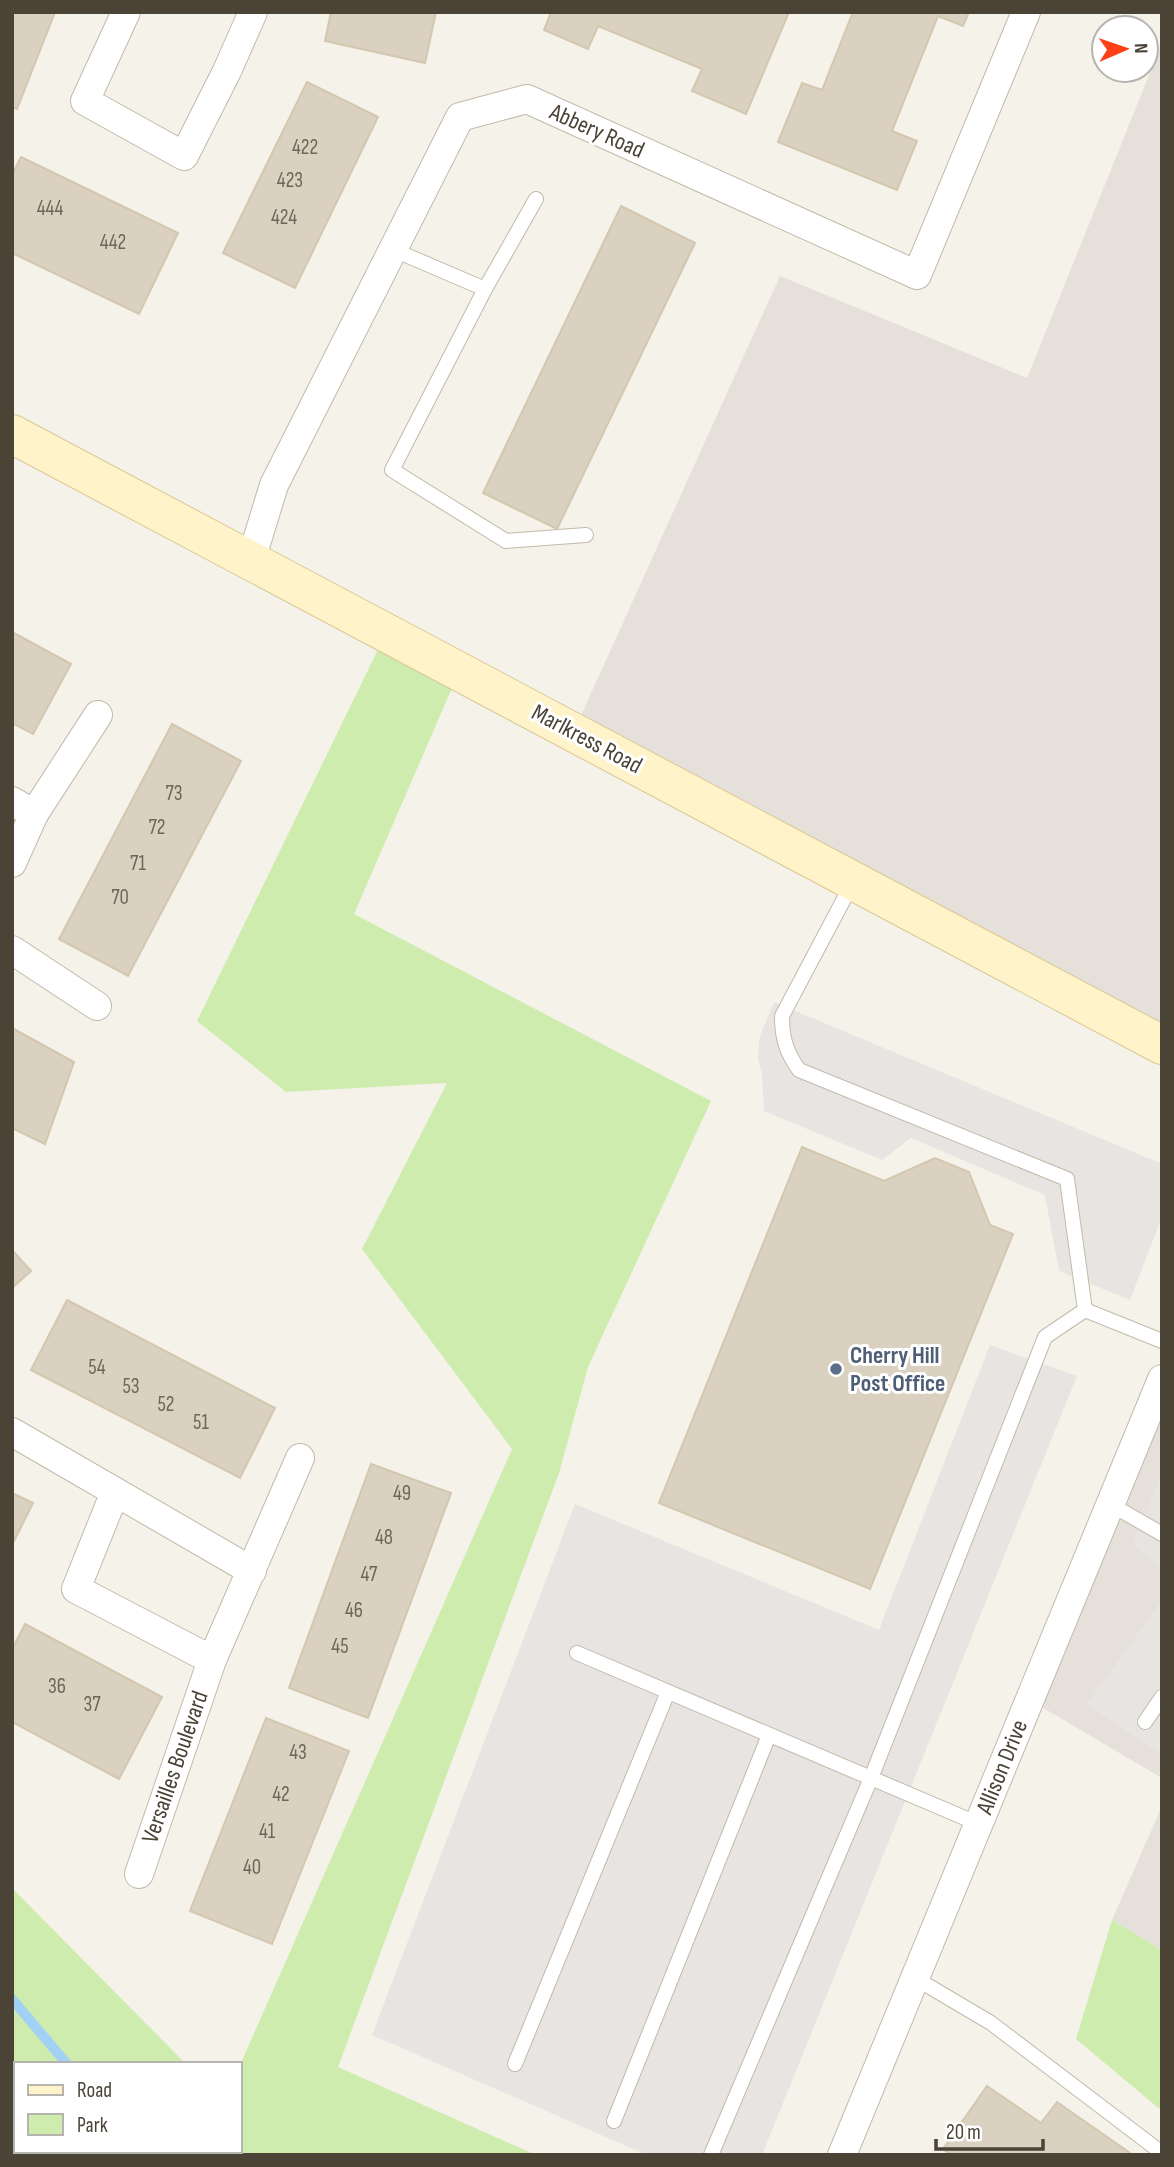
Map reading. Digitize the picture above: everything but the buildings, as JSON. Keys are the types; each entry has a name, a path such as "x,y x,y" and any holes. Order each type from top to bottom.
{"street":[{"path":"126,12 85,101 184,156 253,12"},
{"name":"Abbery Road","path":"251,560 274,485 460,117 527,100 917,275 1026,12"},
{"name":"Marlkress Road","path":"12,434 1162,1045"},
{"path":"12,863 23,807 98,715"},
{"path":"12,950 97,1006"},
{"name":"Allison Drive","path":"842,2155 1162,1379"},
{"path":"12,1432 252,1571"},
{"name":"Versailles Boulevard","path":"139,1874 212,1660 300,1458"},
{"name":"Versailles Boulevard","path":"115,1492 76,1589 212,1660"}],"lane":[{"path":"536,199 485,289 392,470 506,541 586,535"},
{"path":"394,250 485,289"},
{"path":"853,881 782,1016 782,1035 787,1054 799,1070 1067,1179 1085,1310"},
{"path":"1085,1310 1162,1341"},
{"path":"711,2155 870,1778 1045,1337 1085,1310"},
{"path":"1110,1504 1162,1534"},
{"path":"577,1653 979,1824"},
{"path":"515,2064 668,1692"},
{"path":"1145,1722 1162,1697"},
{"path":"614,2121 769,1735"},
{"path":"915,1978 991,2023 1162,2152"}],"shaded area":[{"path":"1162,43 1162,1037 578,722 780,276 1027,378 1145,84 1160,84"},
{"path":"774,1002 1162,1164 1162,1217 1130,1300 1059,1271 1045,1195 911,1138 882,1160 764,1111 758,1058 760,1036"},
{"path":"990,1345 1077,1376 762,2155 647,2155 372,2035 575,1504 879,1630"},
{"path":"1162,1417 1162,1778 1040,1706"},
{"path":"1162,1473 1162,1571 1132,1543"},
{"path":"1162,1600 1162,1754 1086,1705"},
{"path":"1162,1806 1162,1950 1112,1920"}],"green space":[{"path":"388,629 462,665 354,914 711,1101 588,1367 559,1473 338,2067 536,2155 12,2155 12,1888 184,2062 14,2062 14,2153 242,2153 241,2062 512,1449 362,1249 447,1083 286,1092 197,1021"},
{"path":"1112,1920 1162,1950 1162,2111 1076,2039"}],"waterway":[{"path":"12,1999 65,2062"}],"place":[{"name":"Cherry Hill Post Office","path":"836,1369"}]}
